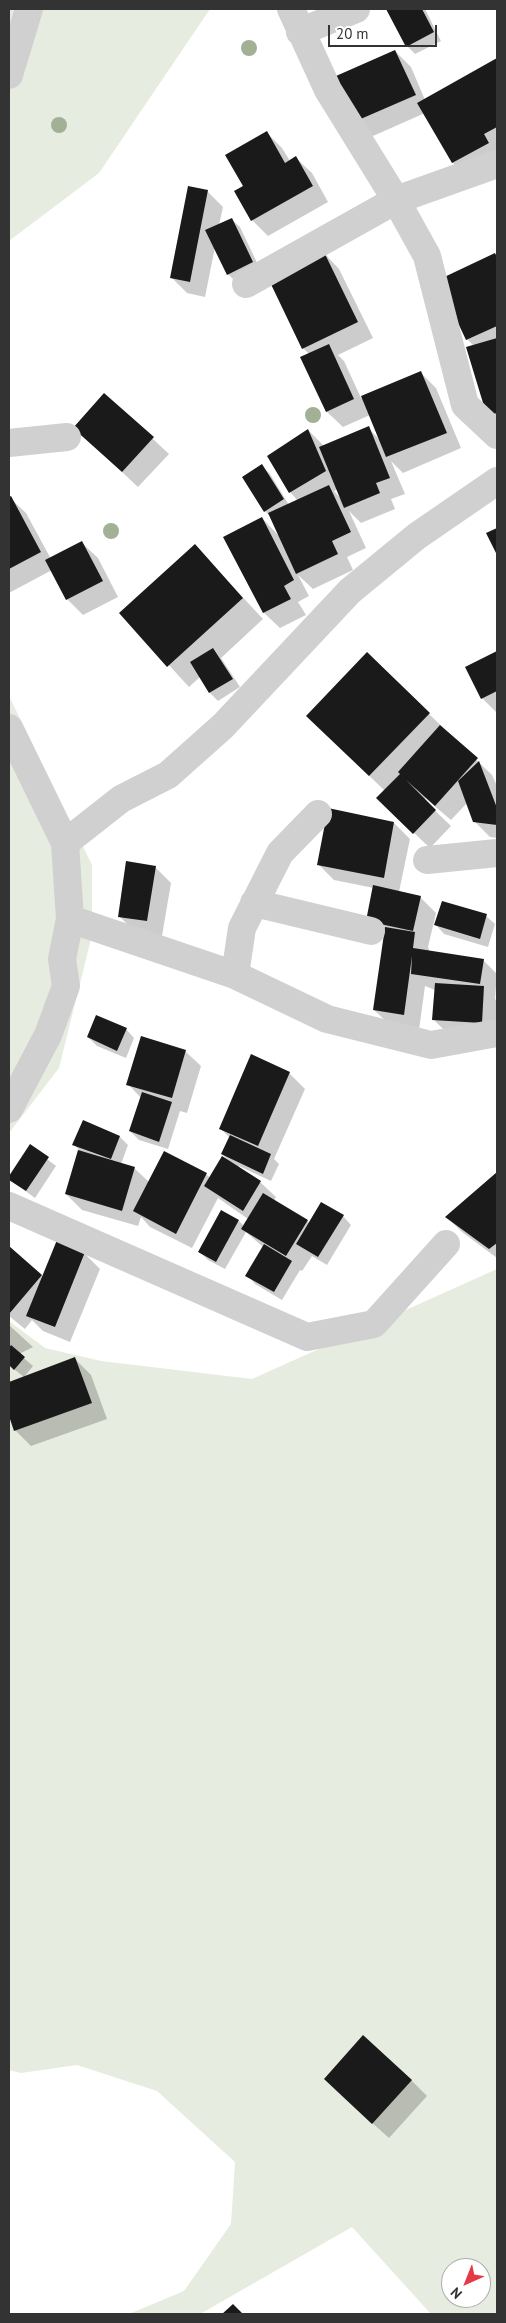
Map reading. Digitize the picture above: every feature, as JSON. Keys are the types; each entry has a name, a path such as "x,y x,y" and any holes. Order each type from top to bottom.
{"street":[{"path":"9,75 29,9"},
{"path":"356,9 295,20 328,90 396,200 427,256 465,405 497,435"},
{"path":"246,284 396,200 497,164"},
{"path":"9,443 67,437"},
{"path":"65,843 121,799 168,775 223,726 350,591 416,536 497,481"},
{"path":"9,728 65,843 70,919 62,959 66,986 48,1035 9,1109"},
{"path":"235,975 242,928 254,903 280,853 318,814"},
{"path":"427,860 497,854"},
{"path":"254,903 370,931"},
{"path":"70,919 235,975 327,1019 431,1045 497,1033"},
{"path":"9,1206 307,1337 374,1324 446,1244"}],"shaded area":[{"path":"9,9 210,9 99,173 9,241"},
{"path":"9,696 92,865 92,935 59,1068 9,1133"},
{"path":"497,1269 497,2314 431,2314 352,2227 200,2314 129,2314 184,2291 231,2224 235,2162 157,2091 77,2065 21,2073 9,2070 9,1321 45,1348 101,1361 252,1379"}],"building":[{"path":"386,9 422,9 434,32 406,47"},
{"path":"395,50 416,95 356,121 336,76"},
{"path":"497,58 497,127 484,134 489,143 452,163 417,103"},
{"path":"267,131 285,163 296,156 313,186 251,221 234,191 243,186 225,155"},
{"path":"188,186 208,190 190,282 170,278"},
{"path":"232,218 253,262 227,275 205,230"},
{"path":"324,252 358,322 302,349 268,278"},
{"path":"495,253 497,257 497,326 466,340 438,280"},
{"path":"497,338 497,413 487,416 466,347"},
{"path":"329,344 354,399 326,412 300,357"},
{"path":"421,371 447,433 386,457 361,396"},
{"path":"104,393 154,437 122,472 73,428"},
{"path":"369,426 390,478 376,483 380,493 344,508 319,447"},
{"path":"308,429 326,471 289,493 267,456"},
{"path":"262,464 284,499 264,512 242,477"},
{"path":"329,485 351,532 332,541 338,554 296,574 268,513"},
{"path":"11,496 41,552 9,569 9,497"},
{"path":"262,517 294,580 284,586 291,599 263,613 223,537"},
{"path":"497,528 497,555 486,533"},
{"path":"82,541 103,581 66,600 45,560"},
{"path":"195,544 243,598 167,667 119,613"},
{"path":"213,648 233,679 209,693 190,662"},
{"path":"497,651 497,691 481,699 465,667"},
{"path":"367,652 430,713 369,776 306,716"},
{"path":"440,725 478,758 435,806 406,780 436,810 413,834 376,798 400,774 398,772"},
{"path":"479,761 497,808 497,825 473,822 458,781"},
{"path":"328,808 394,822 384,878 317,865"},
{"path":"126,861 156,866 147,921 118,917"},
{"path":"373,885 421,896 413,931 366,921"},
{"path":"442,901 487,914 480,939 434,925"},
{"path":"385,927 415,932 413,948 484,959 480,984 411,974 412,956 404,1015 373,1010"},
{"path":"435,983 484,986 482,1023 432,1020"},
{"path":"96,1015 127,1028 117,1051 87,1037"},
{"path":"141,1036 186,1050 172,1098 126,1085"},
{"path":"251,1054 290,1072 258,1146 219,1129"},
{"path":"142,1092 172,1102 159,1142 129,1131"},
{"path":"83,1120 120,1136 111,1159 72,1145"},
{"path":"230,1135 271,1154 263,1174 221,1154"},
{"path":"30,1144 49,1157 26,1191 9,1180 9,1176"},
{"path":"78,1150 135,1167 122,1211 65,1194"},
{"path":"164,1151 207,1173 176,1234 133,1211"},
{"path":"222,1156 261,1181 243,1211 204,1186"},
{"path":"497,1172 497,1243 489,1249 445,1217"},
{"path":"263,1193 308,1220 286,1256 241,1229"},
{"path":"321,1202 344,1215 318,1257 296,1244"},
{"path":"221,1210 239,1220 216,1262 198,1252"},
{"path":"57,1240 85,1252 55,1327 26,1316"},
{"path":"264,1244 292,1261 274,1292 245,1276"},
{"path":"9,1246 42,1275 9,1314"},
{"path":"11,1345 25,1357 14,1370 9,1365 9,1348"},
{"path":"75,1357 92,1403 14,1431 9,1416 9,1382"},
{"path":"363,2035 412,2080 372,2124 324,2079"},
{"path":"233,2304 243,2314 222,2314"}]}
